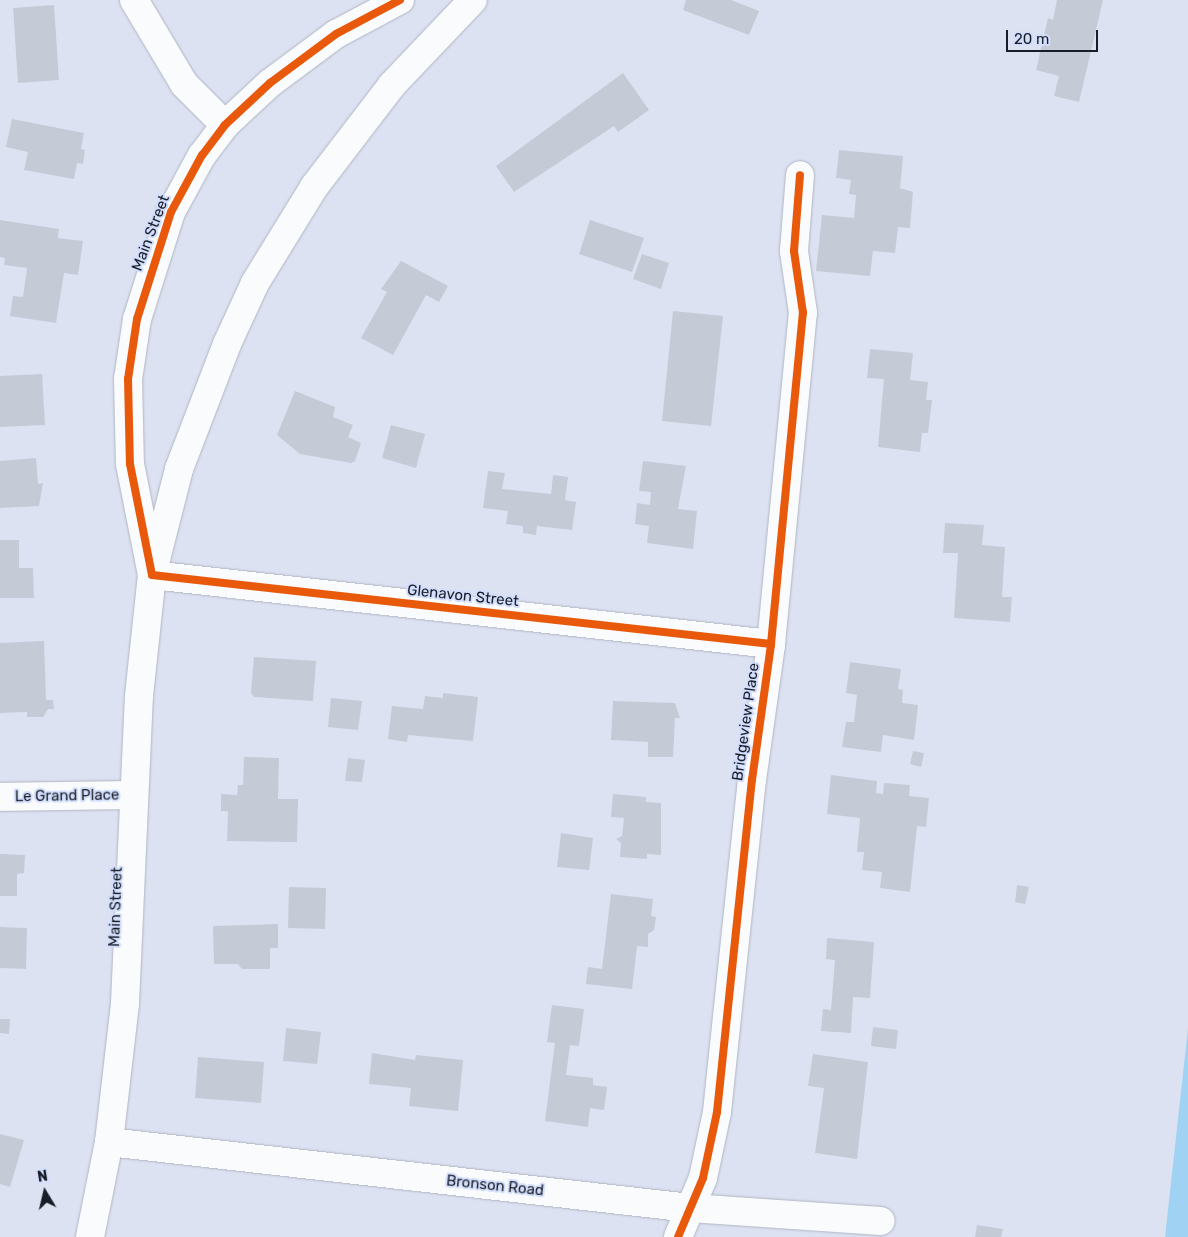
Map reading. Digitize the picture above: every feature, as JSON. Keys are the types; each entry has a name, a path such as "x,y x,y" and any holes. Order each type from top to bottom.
{"street":[{"path":"134,0 184,84 224,125"},
{"name":"Main Street","path":"152,575 130,464 127,409 132,348 148,277 171,212 202,155 224,125 270,83 336,34 400,0"},
{"name":"Main Street","path":"90,1237 109,1142 126,1003 139,696 152,575 190,436 255,283 314,187 349,138 392,85 473,0"},
{"name":"Bridgeview Place","path":"678,1237 703,1178 717,1112 752,780 772,644 803,313 794,251 800,175"},
{"name":"Glenavon Street","path":"152,575 772,644"},
{"name":"Le Grand Place","path":"0,797 134,795"},
{"name":"Bronson Road","path":"109,1142 690,1208 881,1221"}],"water":[{"path":"1188,1028 1188,1237 1165,1237"}],"building":[{"path":"686,0 731,0 759,11 749,35 683,10"},
{"path":"1057,0 1103,0 1079,102 1054,96 1059,76 1036,70 1048,18 1053,20"},
{"path":"54,5 59,80 18,83 13,8"},
{"path":"623,73 649,110 618,132 614,126 514,192 496,166"},
{"path":"12,119 84,133 81,149 85,150 83,164 77,163 74,179 24,170 28,152 6,147"},
{"path":"839,150 903,156 900,188 913,192 910,228 898,227 895,253 873,251 870,276 816,271 822,215 854,218 856,195 849,194 851,180 836,178"},
{"path":"0,220 59,229 58,238 83,241 78,275 64,273 56,323 10,316 13,296 23,297 27,268 4,265 5,258 0,257"},
{"path":"590,220 644,238 632,272 579,254"},
{"path":"642,254 669,263 661,289 633,279"},
{"path":"401,261 448,286 439,302 426,295 393,355 361,338 387,292 381,289"},
{"path":"673,311 723,316 711,426 662,421"},
{"path":"870,349 913,353 910,380 928,382 926,400 932,400 928,433 922,433 920,452 878,447 884,379 867,378"},
{"path":"42,374 45,425 0,427 0,376"},
{"path":"295,391 335,407 333,417 353,425 348,437 361,443 355,461 351,463 300,454 277,435"},
{"path":"391,425 425,434 416,468 382,458"},
{"path":"36,458 38,484 43,483 39,506 0,508 0,461"},
{"path":"643,461 686,466 678,509 697,511 693,549 647,543 649,526 635,524 637,503 650,505 651,492 639,491"},
{"path":"488,471 505,473 502,489 551,494 553,475 568,477 565,500 576,502 572,530 537,526 536,535 523,533 523,526 506,524 508,511 483,508"},
{"path":"945,523 984,525 982,545 1005,547 1002,597 1012,597 1010,622 954,618 958,553 943,553"},
{"path":"0,540 19,540 19,568 33,568 34,598 0,598"},
{"path":"44,641 46,700 53,700 54,709 48,709 43,717 27,717 27,712 0,713 0,643"},
{"path":"254,657 316,661 313,701 254,697 251,693"},
{"path":"850,662 901,669 898,689 903,690 902,703 918,705 914,740 883,735 881,752 842,747 846,722 854,722 857,695 846,693"},
{"path":"443,693 478,697 473,741 408,735 407,742 388,739 392,706 423,709 425,696 443,698"},
{"path":"331,698 362,701 358,730 328,727"},
{"path":"613,701 675,703 680,718 675,718 673,757 648,757 648,742 611,740"},
{"path":"913,751 924,753 921,767 910,764"},
{"path":"244,757 279,758 278,799 298,799 297,842 227,841 228,811 221,811 221,794 237,795 238,785 243,785"},
{"path":"348,758 365,760 362,782 345,781"},
{"path":"831,775 877,781 876,793 883,794 884,783 910,785 909,796 929,798 926,827 917,826 910,892 880,888 882,872 862,870 864,852 857,852 860,818 827,814"},
{"path":"613,794 646,797 646,802 661,803 661,855 647,854 647,859 620,857 621,843 616,839 622,836 624,818 611,817"},
{"path":"561,833 593,838 589,870 557,867"},
{"path":"0,854 25,855 24,873 17,874 17,896 0,896"},
{"path":"1017,885 1029,887 1025,904 1015,902"},
{"path":"289,887 326,888 325,929 288,928"},
{"path":"611,894 653,899 651,916 656,917 654,930 648,934 648,947 637,946 632,989 586,984 588,967 602,969"},
{"path":"278,924 278,948 270,948 270,969 242,969 238,964 214,964 213,926"},
{"path":"0,927 27,928 26,969 0,968"},
{"path":"827,938 874,942 870,998 853,997 851,1033 821,1031 823,1009 831,1010 835,960 826,959"},
{"path":"552,1005 584,1009 579,1046 570,1045 566,1075 593,1078 593,1085 607,1087 604,1110 590,1108 588,1127 545,1121 555,1043 547,1042"},
{"path":"0,1019 10,1019 9,1034 0,1033"},
{"path":"873,1027 898,1030 896,1049 871,1046"},
{"path":"286,1028 321,1032 317,1064 283,1061"},
{"path":"372,1053 415,1060 416,1055 463,1060 458,1111 409,1106 411,1088 369,1084"},
{"path":"813,1054 868,1062 857,1159 815,1153 824,1088 808,1086"},
{"path":"198,1057 264,1062 261,1103 195,1098"},
{"path":"0,1134 24,1140 10,1187 0,1184"},
{"path":"977,1225 1003,1229 1001,1237 975,1237"}],"cycle path":[{"path":"400,0 336,34 270,83 225,125 202,155 171,212 137,319 128,379 130,464 152,575 771,644"},
{"path":"678,1237 703,1178 717,1112 752,780 771,644 803,313 794,251 800,175"}]}
